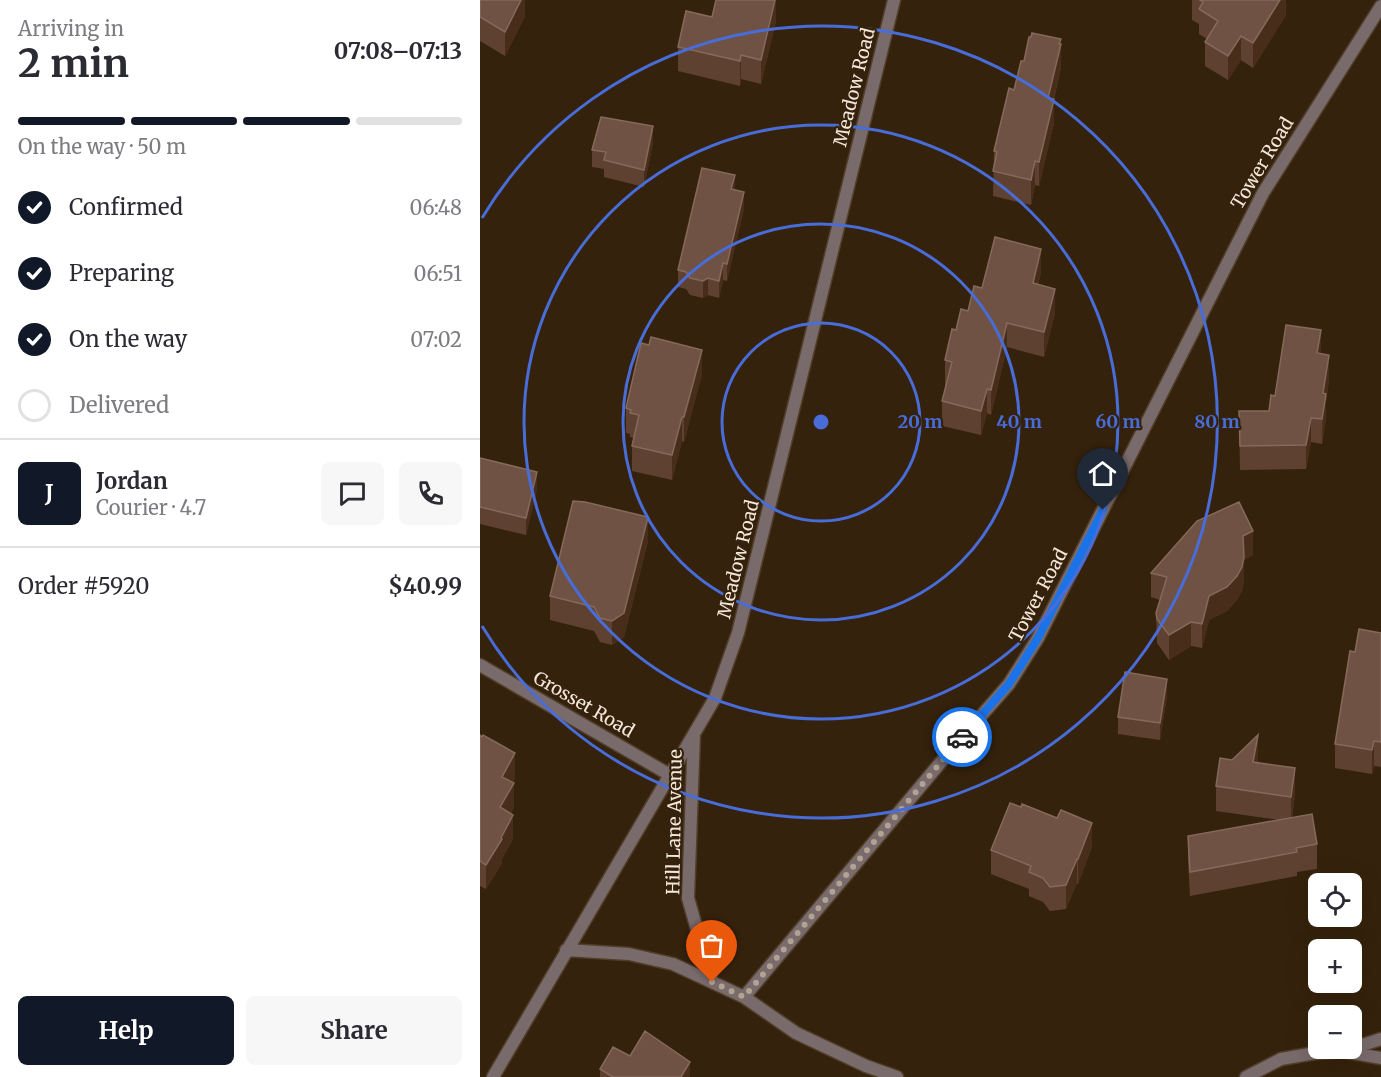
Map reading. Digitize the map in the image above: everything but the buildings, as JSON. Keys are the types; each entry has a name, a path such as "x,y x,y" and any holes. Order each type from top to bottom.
{"street":[{"name":"Meadow Road","path":"494,1077 715,698 738,633 894,0"},
{"name":"Tower Road","path":"744,997 1009,684 1038,638 1263,193 1381,6"},
{"name":"Grosset Road","path":"480,665 670,775"},
{"name":"Hill Lane Avenue","path":"694,733 688,898 712,982"},
{"path":"566,950 629,954 673,964 744,997 796,1033 866,1066 897,1077"},
{"path":"1362,1045 1381,1039"},
{"path":"1246,1077 1281,1059 1308,1054"},
{"path":"1362,1054 1381,1058"}],"way so far":[{"path":"712,982 744,997 962,737"}],"route":[{"path":"962,737 1009,684 1038,638 1103,510"}]}
